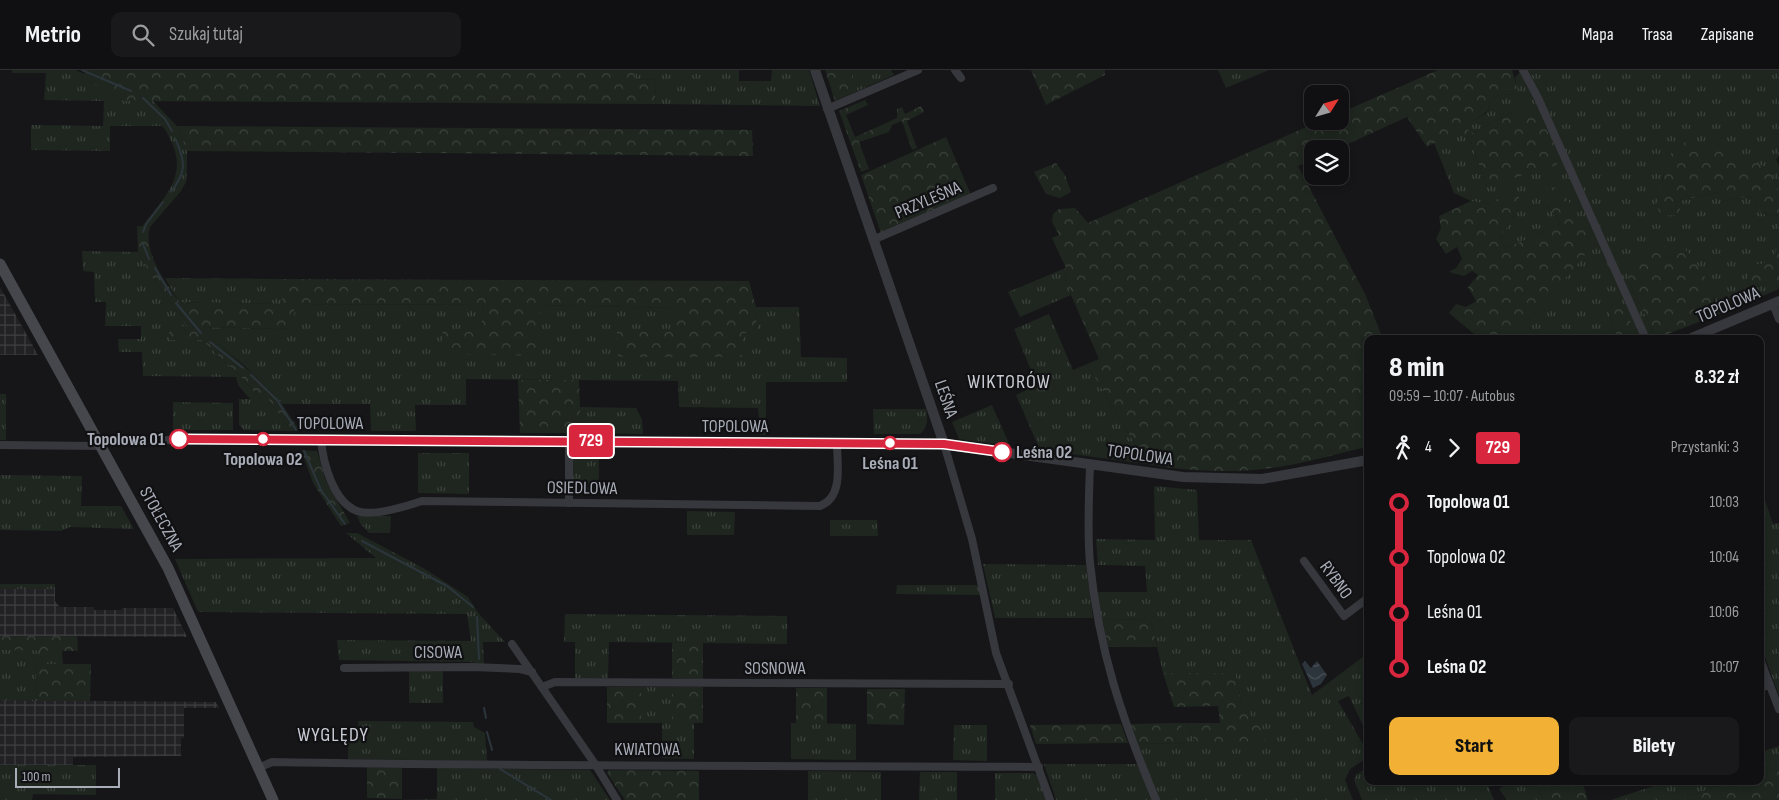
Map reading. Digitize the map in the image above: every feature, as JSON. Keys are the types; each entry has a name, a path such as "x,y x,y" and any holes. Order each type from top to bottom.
{"main road":[{"name":"STOŁECZNA","path":"0,264 168,568 273,800"}],"street":[{"name":"LEŚNA","path":"815,70 875,239 944,444 972,539 996,653 1009,684 1050,800"},
{"path":"828,109 918,70"},
{"path":"956,70 961,78"},
{"path":"1522,70 1538,98 1644,335"},
{"name":"PRZYLEŚNA","path":"875,239 993,188"},
{"path":"1776,302 1779,319"},
{"name":"TOPOLOWA","path":"1698,335 1776,302"},
{"name":"TOPOLOWA","path":"0,445 321,440 569,440 944,444 1183,477 1262,479 1364,461"},
{"name":"OSIEDLOWA","path":"321,440 325,466 336,489 347,504 357,511 397,508 422,501 820,506 828,503 836,492 836,443"},
{"path":"569,440 569,503"},
{"path":"1090,465 1089,542 1100,631 1108,671 1119,708 1156,800"},
{"name":"RYBNO","path":"1304,561 1344,616 1364,601"},
{"path":"512,644 595,764 617,800"},
{"name":"CISOWA","path":"344,668 473,667 520,669 532,672"},
{"path":"1764,669 1779,709"},
{"name":"SOSNOWA","path":"542,687 555,682 1009,684"},
{"path":"1764,687 1770,685"},
{"name":"KWIATOWA","path":"258,768 272,762 498,765 1039,767"}],"shaded area":[{"path":"0,287 38,355 0,355"},
{"path":"0,589 55,589 55,601 60,607 94,607 94,610 173,608 187,637 0,636"},
{"path":"0,700 216,702 219,708 184,708 184,738 181,738 181,756 73,757 73,765 0,765"}],"green space":[{"path":"12,70 75,70 85,74 86,80 124,101 153,101 177,126 187,151 186,182 181,191 150,227 142,227 170,188 175,178 177,167 172,143 164,128 162,126 110,126 110,151 31,150 31,125 103,126 104,101 44,100 46,73 12,73"},
{"path":"84,70 636,70 636,79 656,80 655,104 124,101 86,80"},
{"path":"636,70 739,70 739,81 771,81 772,70 809,70 820,106 655,104 656,80 636,79"},
{"path":"825,70 853,70 853,93 835,101"},
{"path":"853,70 891,70 894,75 853,93"},
{"path":"1031,70 1105,70 1105,75 1046,105"},
{"path":"1218,70 1269,70 1226,88"},
{"path":"1438,70 1512,70 1519,94 1500,95 1490,99 1488,111 1464,127 1472,133 1517,110 1539,116 1556,147 1557,165 1487,186 1471,143 1458,131 1427,147 1407,117 1349,144 1349,140 1304,140 1304,163 1298,166 1304,177 1304,185 1308,185 1365,294 1381,335 1364,335 1364,448 1268,469 1199,470 1147,464 1087,364 1099,359 1071,295 1063,269 1066,268 1052,238 1059,235 1052,222 1053,214 1059,209 1075,208 1088,223 1304,128 1304,130 1349,130 1349,109"},
{"path":"1522,70 1779,70 1779,156 1776,159 1779,166 1779,192 1769,168 1699,149 1672,152 1662,180 1662,192 1656,205 1684,216 1675,202 1717,192 1724,201 1751,196 1762,214 1779,216 1779,247 1773,262 1755,265 1747,280 1750,289 1768,282 1779,289 1717,315 1715,299 1675,258 1666,257 1628,280 1653,331 1643,335 1636,335 1613,304 1608,309 1617,335 1503,335 1534,315 1588,237 1563,193 1548,206 1560,224 1505,249 1500,237 1519,209 1502,196 1489,204 1471,201 1454,193 1434,143 1458,130 1471,143 1487,186 1517,110 1472,133 1463,127 1488,112 1490,99 1500,95 1518,94 1515,78"},
{"path":"865,100 868,105 846,115 855,137 897,118 897,109 902,107 905,114 921,106 924,112 907,121 917,148 912,150 902,121 892,125 889,132 859,142 869,169 861,172 839,111"},
{"path":"177,126 752,130 753,156 187,151"},
{"path":"946,137 971,195 881,233 861,175"},
{"path":"1685,142 1693,142 1699,149 1712,147 1769,168 1779,192 1779,216 1762,214 1751,196 1724,201 1717,192 1675,202 1685,216 1661,215 1656,205 1668,162 1673,151"},
{"path":"1056,163 1065,175 1071,192 1060,198 1046,194 1034,172"},
{"path":"1547,184 1563,193 1579,217 1588,237 1585,255 1534,315 1504,335 1475,335 1449,313 1456,304 1466,307 1476,301 1468,287 1478,275 1472,271 1464,276 1449,272 1456,268 1462,259 1457,247 1446,254 1436,239 1441,228 1439,216 1471,201 1489,204 1502,196 1519,197 1519,209 1500,237 1505,249 1560,224 1548,206"},
{"path":"137,226 150,227 149,237 152,257 179,302 282,304 282,279 749,281 756,307 757,333 742,333 742,357 618,357 617,331 675,332 675,308 540,305 539,356 440,354 443,330 481,330 483,305 294,304 295,329 200,327 257,378 282,404 299,430 291,431 268,399 260,399 241,377 202,340 169,340 169,327 187,326 152,277 138,252"},
{"path":"1660,245 1670,247 1666,257 1675,258 1684,248 1697,263 1706,279 1713,296 1717,315 1665,335 1642,335 1653,331 1628,280 1628,264"},
{"path":"1777,247 1779,247 1779,289 1768,282 1750,289 1747,280 1755,265 1773,262"},
{"path":"82,251 138,252 152,277 188,327 241,377 260,399 268,399 291,431 244,430 239,425 239,399 250,399 238,385 236,377 143,376 142,352 119,352 118,339 141,339 141,326 105,326 106,302 95,302 94,272 83,271"},
{"path":"1063,269 1071,295 1020,317 1008,292"},
{"path":"165,278 282,279 282,304 179,302"},
{"path":"1617,290 1636,335 1617,335 1608,309 1613,304 1612,293"},
{"path":"294,304 483,305 481,331 539,355 539,305 675,308 675,332 618,357 742,357 742,333 757,333 756,307 799,307 801,357 847,358 847,382 766,382 766,435 760,435 758,408 679,407 678,381 466,379 466,405 415,405 416,431 371,431 370,404 282,404 245,366 199,327 294,329"},
{"path":"1049,314 1073,370 1087,364 1147,464 1040,450 1016,395 1037,385 1014,329"},
{"path":"518,380 579,380 581,433 520,433"},
{"path":"0,394 6,394 6,440 0,440"},
{"path":"173,402 233,403 233,430 173,430"},
{"path":"992,405 1010,446 959,439 952,422"},
{"path":"579,407 636,408 642,419 643,434 581,433"},
{"path":"873,409 926,409 926,426 920,434 874,434"},
{"path":"301,450 317,451 326,481 350,523 341,526 313,483"},
{"path":"418,453 469,453 469,494 418,493"},
{"path":"573,453 599,453 599,495 572,495"},
{"path":"0,475 82,476 81,506 121,506 134,529 70,527 61,531 0,530"},
{"path":"1154,486 1197,490 1199,540 1251,540 1312,695 1364,656 1364,728 1349,696 1338,701 1364,746 1364,760 1350,769 1345,780 1353,800 1056,800 1044,764 1145,764 1137,744 1187,743 1180,723 1187,723 1195,743 1252,723 1242,704 1235,673 1163,673 1151,620 1102,619 1097,592 1147,592 1145,566 1098,565 1096,539 1155,540"},
{"path":"1764,497 1773,524 1779,523 1779,696 1764,654"},
{"path":"687,511 735,512 734,535 687,535"},
{"path":"357,516 391,516 390,533 369,533 360,523"},
{"path":"830,520 877,520 878,536 830,536"},
{"path":"346,533 357,533 425,569 468,597 479,614 505,642 483,642 484,665 473,662 339,660 337,640 471,641 467,614 198,612 175,559 376,558"},
{"path":"983,564 1086,565 1093,618 995,618"},
{"path":"0,584 55,584 55,589 0,589"},
{"path":"897,585 978,585 980,595 896,594"},
{"path":"565,614 787,616 787,644 609,642 608,678 575,678 575,642 564,642"},
{"path":"1102,619 1151,620 1157,647 1108,647"},
{"path":"0,636 77,636 78,651 0,650"},
{"path":"672,643 703,643 703,679 672,678"},
{"path":"0,650 62,650 63,664 36,664 37,701 0,700"},
{"path":"36,664 91,664 90,701 37,701"},
{"path":"443,670 443,703 409,703 409,671"},
{"path":"1163,673 1235,673 1242,704 1249,705 1252,723 1262,723 1265,743 1195,743 1187,723 1220,723 1218,706 1174,707"},
{"path":"607,687 641,687 641,723 607,723"},
{"path":"641,687 672,687 672,723 694,723 694,759 662,758 662,723 641,723"},
{"path":"672,687 703,687 703,723 672,723"},
{"path":"796,688 827,688 827,724 796,724"},
{"path":"867,689 905,689 904,725 867,724"},
{"path":"358,721 473,722 474,727 485,733 487,761 348,759 348,739 358,739"},
{"path":"791,723 856,724 856,760 791,759"},
{"path":"1180,723 1188,743 1137,744 1130,724"},
{"path":"1121,724 1128,743 1036,744 1030,725"},
{"path":"954,725 987,725 987,761 953,760"},
{"path":"1779,746 1779,766 1764,771 1764,751"},
{"path":"0,765 96,765 96,795 33,794 32,800 0,800"},
{"path":"1779,766 1779,800 1677,800 1721,785 1764,785 1764,771"},
{"path":"367,767 402,768 402,799 367,798"},
{"path":"437,768 590,770 610,800 396,800 437,799"},
{"path":"609,770 699,771 699,800 625,800 607,773"},
{"path":"1364,770 1364,785 1488,785 1494,800 1362,800 1354,780 1357,774"},
{"path":"808,771 881,772 881,800 808,800"},
{"path":"920,772 957,772 957,800 919,800"},
{"path":"995,773 1033,773 1037,775 1046,800 995,800"},
{"path":"1506,785 1536,785 1545,800 1507,800 1499,789"},
{"path":"1536,785 1583,785 1588,800 1545,800"},
{"path":"1657,785 1721,785 1677,800 1611,800"}],"water":[{"path":"1305,661 1311,668 1317,661 1327,675 1321,684 1313,688 1302,664"}],"waterway":[{"path":"82,70 131,91"},
{"path":"143,98 165,119 172,131"},
{"path":"171,192 180,179 183,167 182,155 176,140"},
{"path":"143,232 146,224 163,202"},
{"path":"143,244 149,259"},
{"path":"155,268 171,295"},
{"path":"176,303 201,333"},
{"path":"210,342 243,368"},
{"path":"251,375 277,400 296,430"},
{"path":"304,451 321,490 345,524"},
{"path":"362,541 447,586 473,607"},
{"path":"477,617 479,659"},
{"path":"484,708 486,718"},
{"path":"487,732 492,750"},
{"path":"500,769 551,800"}],"bus line":[{"name":"729","path":"179,439 944,444 1002,452"}],"place":[{"name":"Topolowa 01","path":"179,439"},
{"name":"Topolowa 02","path":"263,439"},
{"name":"Leśna 01","path":"890,443"},
{"name":"Leśna 02","path":"1002,452"}],"district":[{"name":"WIKTORÓW","path":"1009,382"},
{"name":"WYGLĘDY","path":"333,735"}]}
